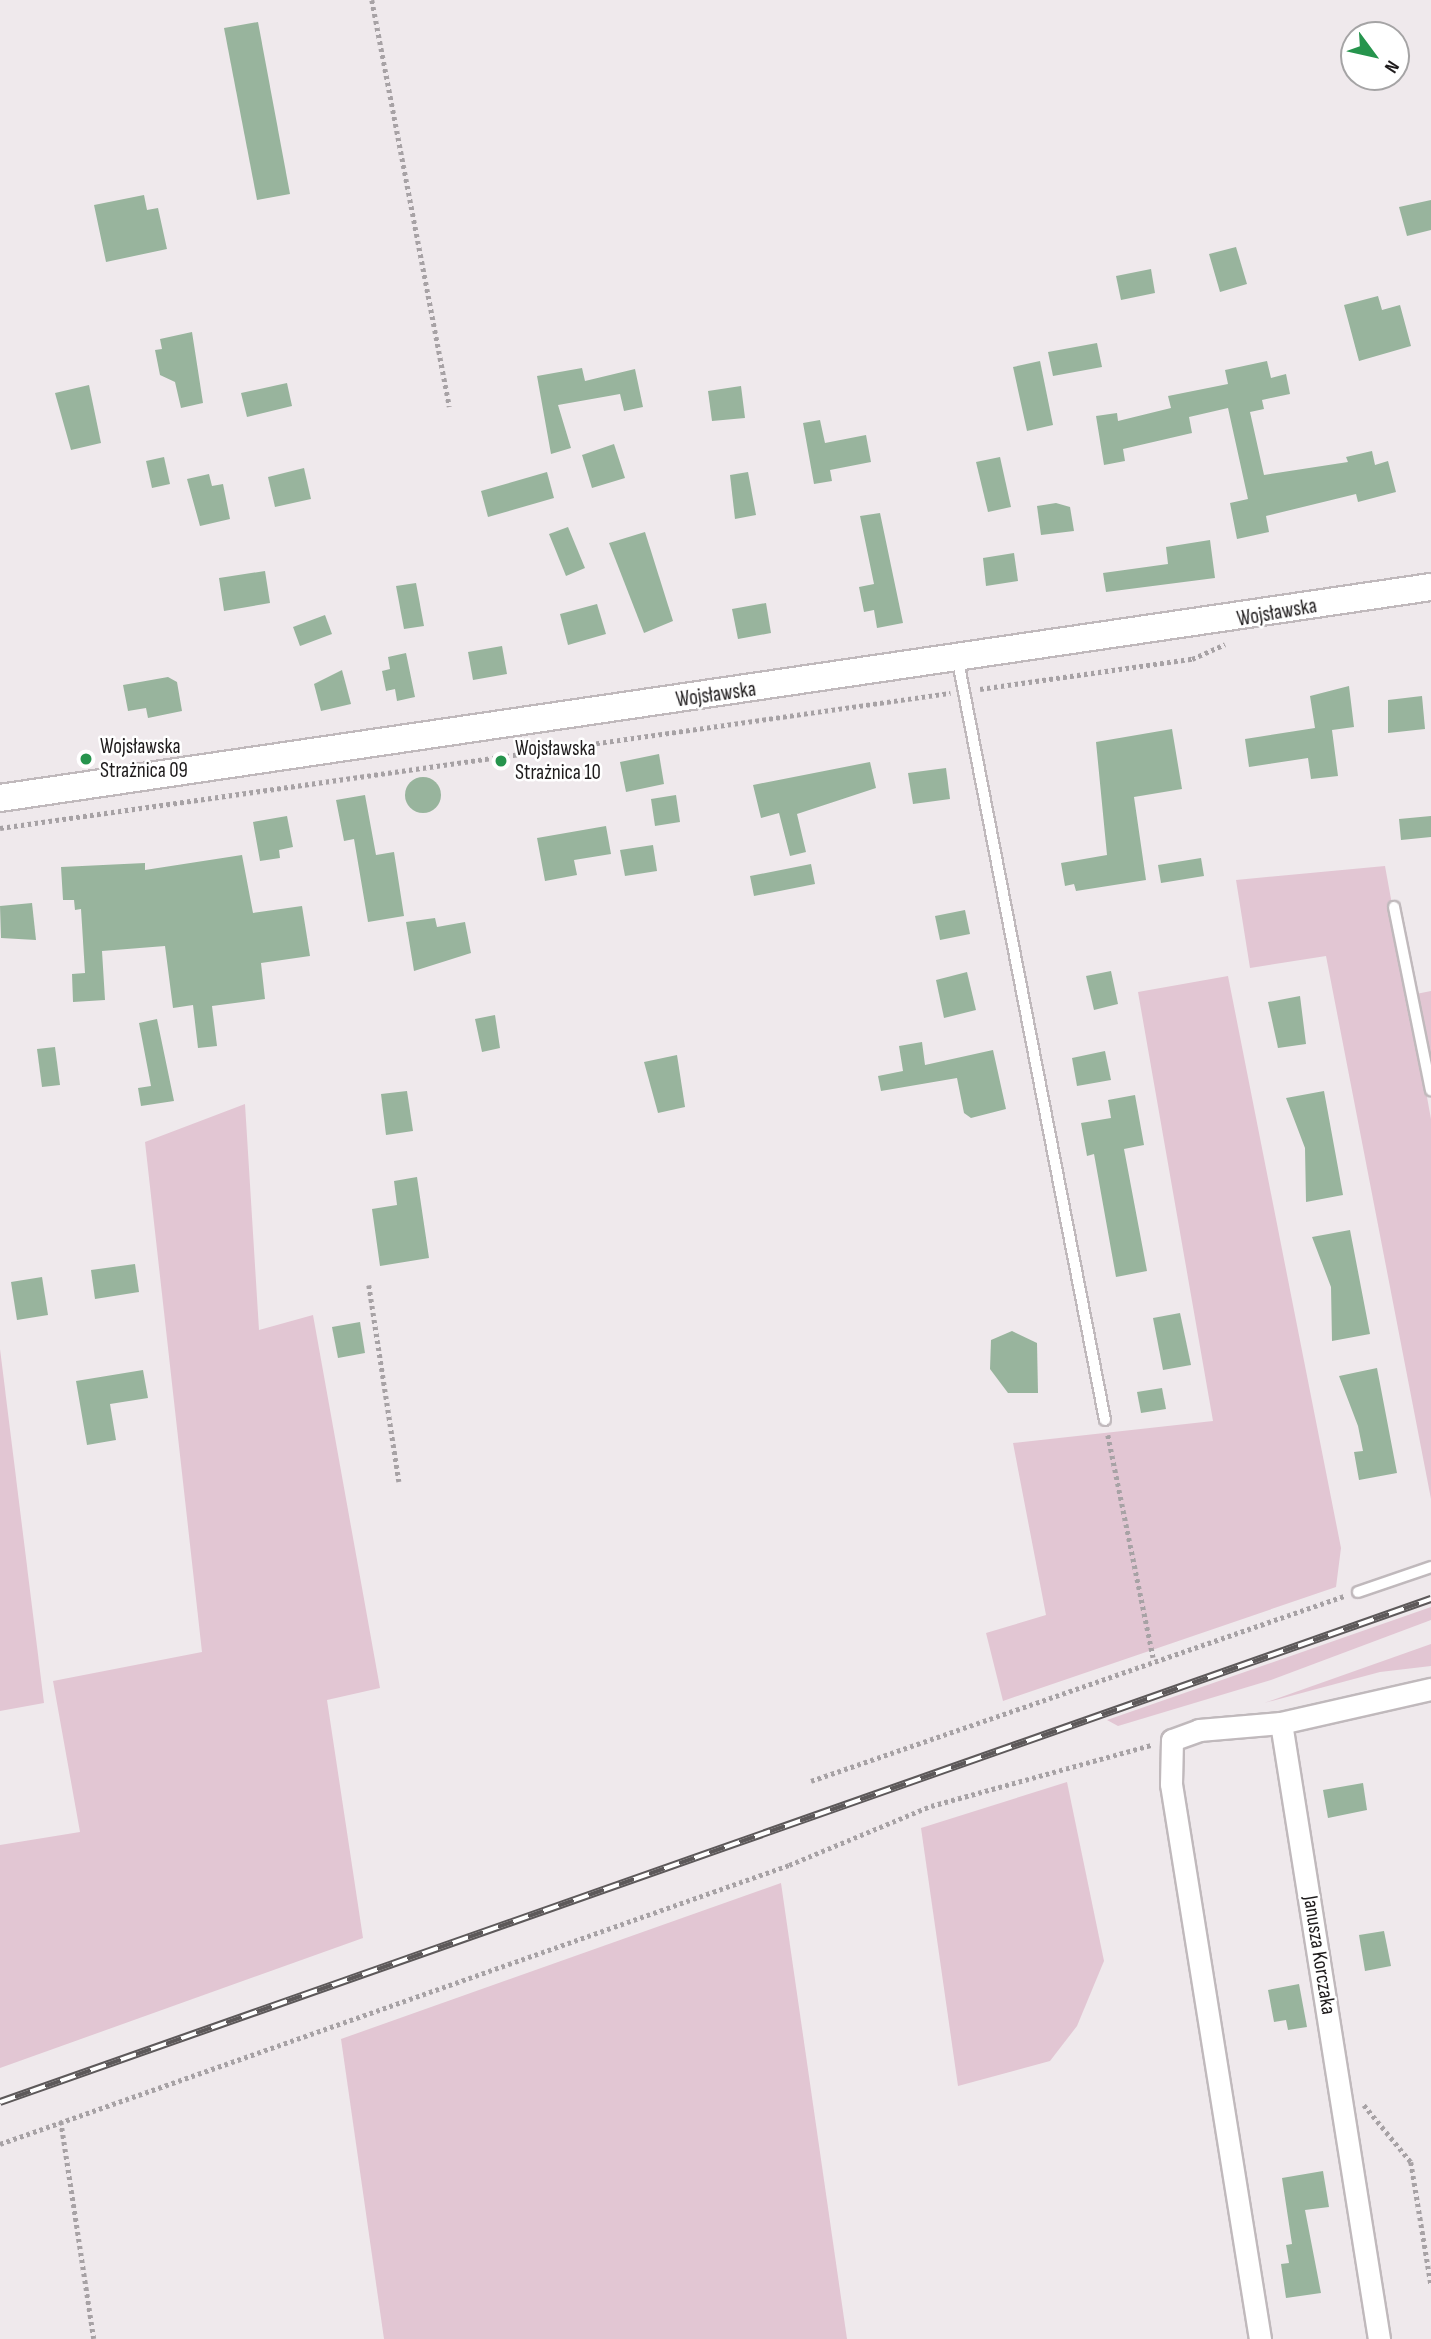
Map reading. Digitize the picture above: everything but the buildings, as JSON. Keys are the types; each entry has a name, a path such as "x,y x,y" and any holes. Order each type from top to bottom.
{"street":[{"name":"Wojsławska","path":"0,798 958,661 1431,587"},
{"path":"1259,2339 1171,1784 1172,1740 1199,1730 1281,1723 1431,1689"},
{"name":"Janusza Korczaka","path":"1281,1723 1379,2339"}],"lane":[{"path":"958,661 1105,1420"},
{"path":"1394,907 1431,1090"},
{"path":"1358,1592 1431,1567"}],"path":[{"path":"372,0 450,407"},
{"path":"0,828 1192,659 1229,642"},
{"path":"369,1285 399,1482"},
{"path":"1105,1420 1153,1657"},
{"path":"811,1781 1153,1657 1358,1592"},
{"path":"0,2144 789,1865 931,1807 1172,1740"},
{"path":"1362,2102 1411,2162 1431,2284"},
{"path":"61,2121 94,2339"}],"shaded area":[{"path":"1385,866 1431,1119 1431,1499 1326,956 1250,968 1236,880"},
{"path":"1228,976 1341,1548 1336,1587 1003,1701 986,1633 1046,1615 1013,1443 1213,1421 1138,992"},
{"path":"1431,991 1431,1068 1416,994"},
{"path":"245,1104 259,1330 313,1315 380,1688 327,1700 363,1938 0,2068 0,1845 80,1832 53,1681 202,1652 145,1142"},
{"path":"0,1349 44,1703 0,1711"},
{"path":"1431,1607 1431,1620 1271,1680 1118,1726 1107,1720"},
{"path":"1431,1644 1431,1666 1380,1672 1264,1703"},
{"path":"1067,1782 1104,1961 1077,2026 1050,2061 958,2086 921,1828"},
{"path":"781,1883 847,2339 384,2339 341,2039"}],"railway":[{"path":"0,2102 1431,1599"}],"place":[{"name":"Wojsławska Strażnica 09","path":"86,759"},
{"name":"Wojsławska Strażnica 10","path":"501,761"}]}
